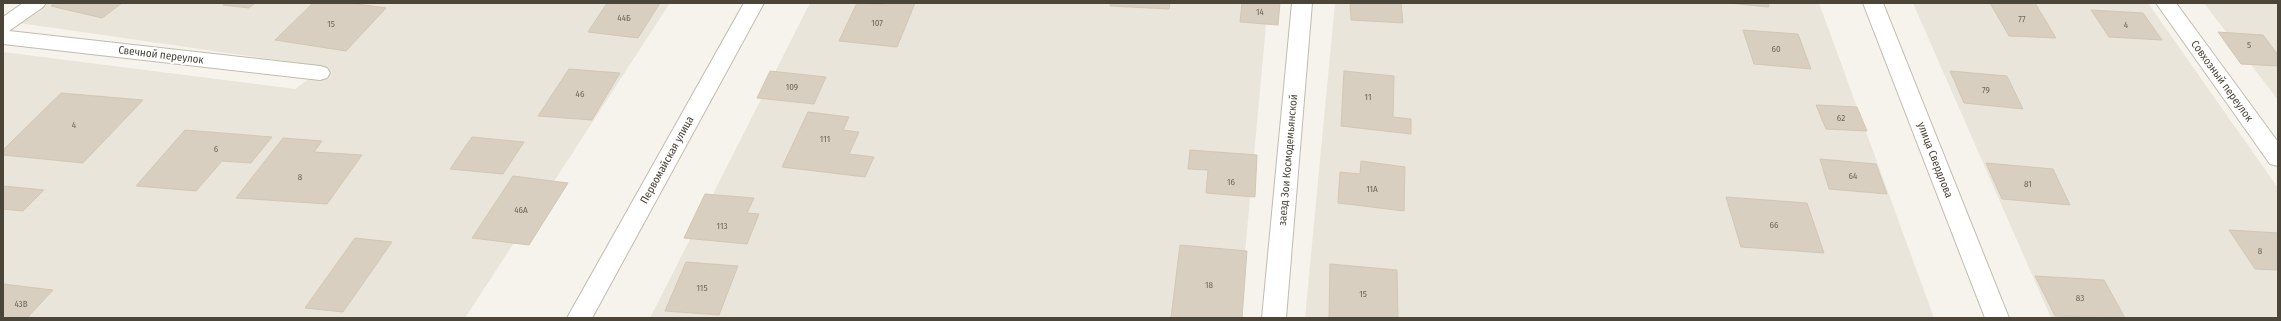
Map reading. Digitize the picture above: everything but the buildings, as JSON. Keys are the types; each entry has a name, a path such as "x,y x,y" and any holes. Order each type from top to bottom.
{"street":[{"path":"3,26 36,3"},
{"name":"Первомайская улица","path":"579,318 754,3"},
{"name":"заезд Зои Космодемьянской","path":"1274,318 1302,3"},
{"name":"улица Свердлова","path":"1873,3 1997,318"},
{"name":"Совхозный переулок","path":"2166,3 2278,158"},
{"name":"Свечной переулок","path":"3,37 320,73"}],"shaded area":[{"path":"46,3 670,3 465,318 3,318 3,52 295,89 326,67 19,23"},
{"path":"810,3 1268,3 1239,318 650,318"},
{"path":"1335,3 1819,3 1934,318 1305,318"},
{"path":"1913,3 2148,3 2278,188 2278,318 2051,318"},
{"path":"2204,3 2278,3 2278,100"}]}
